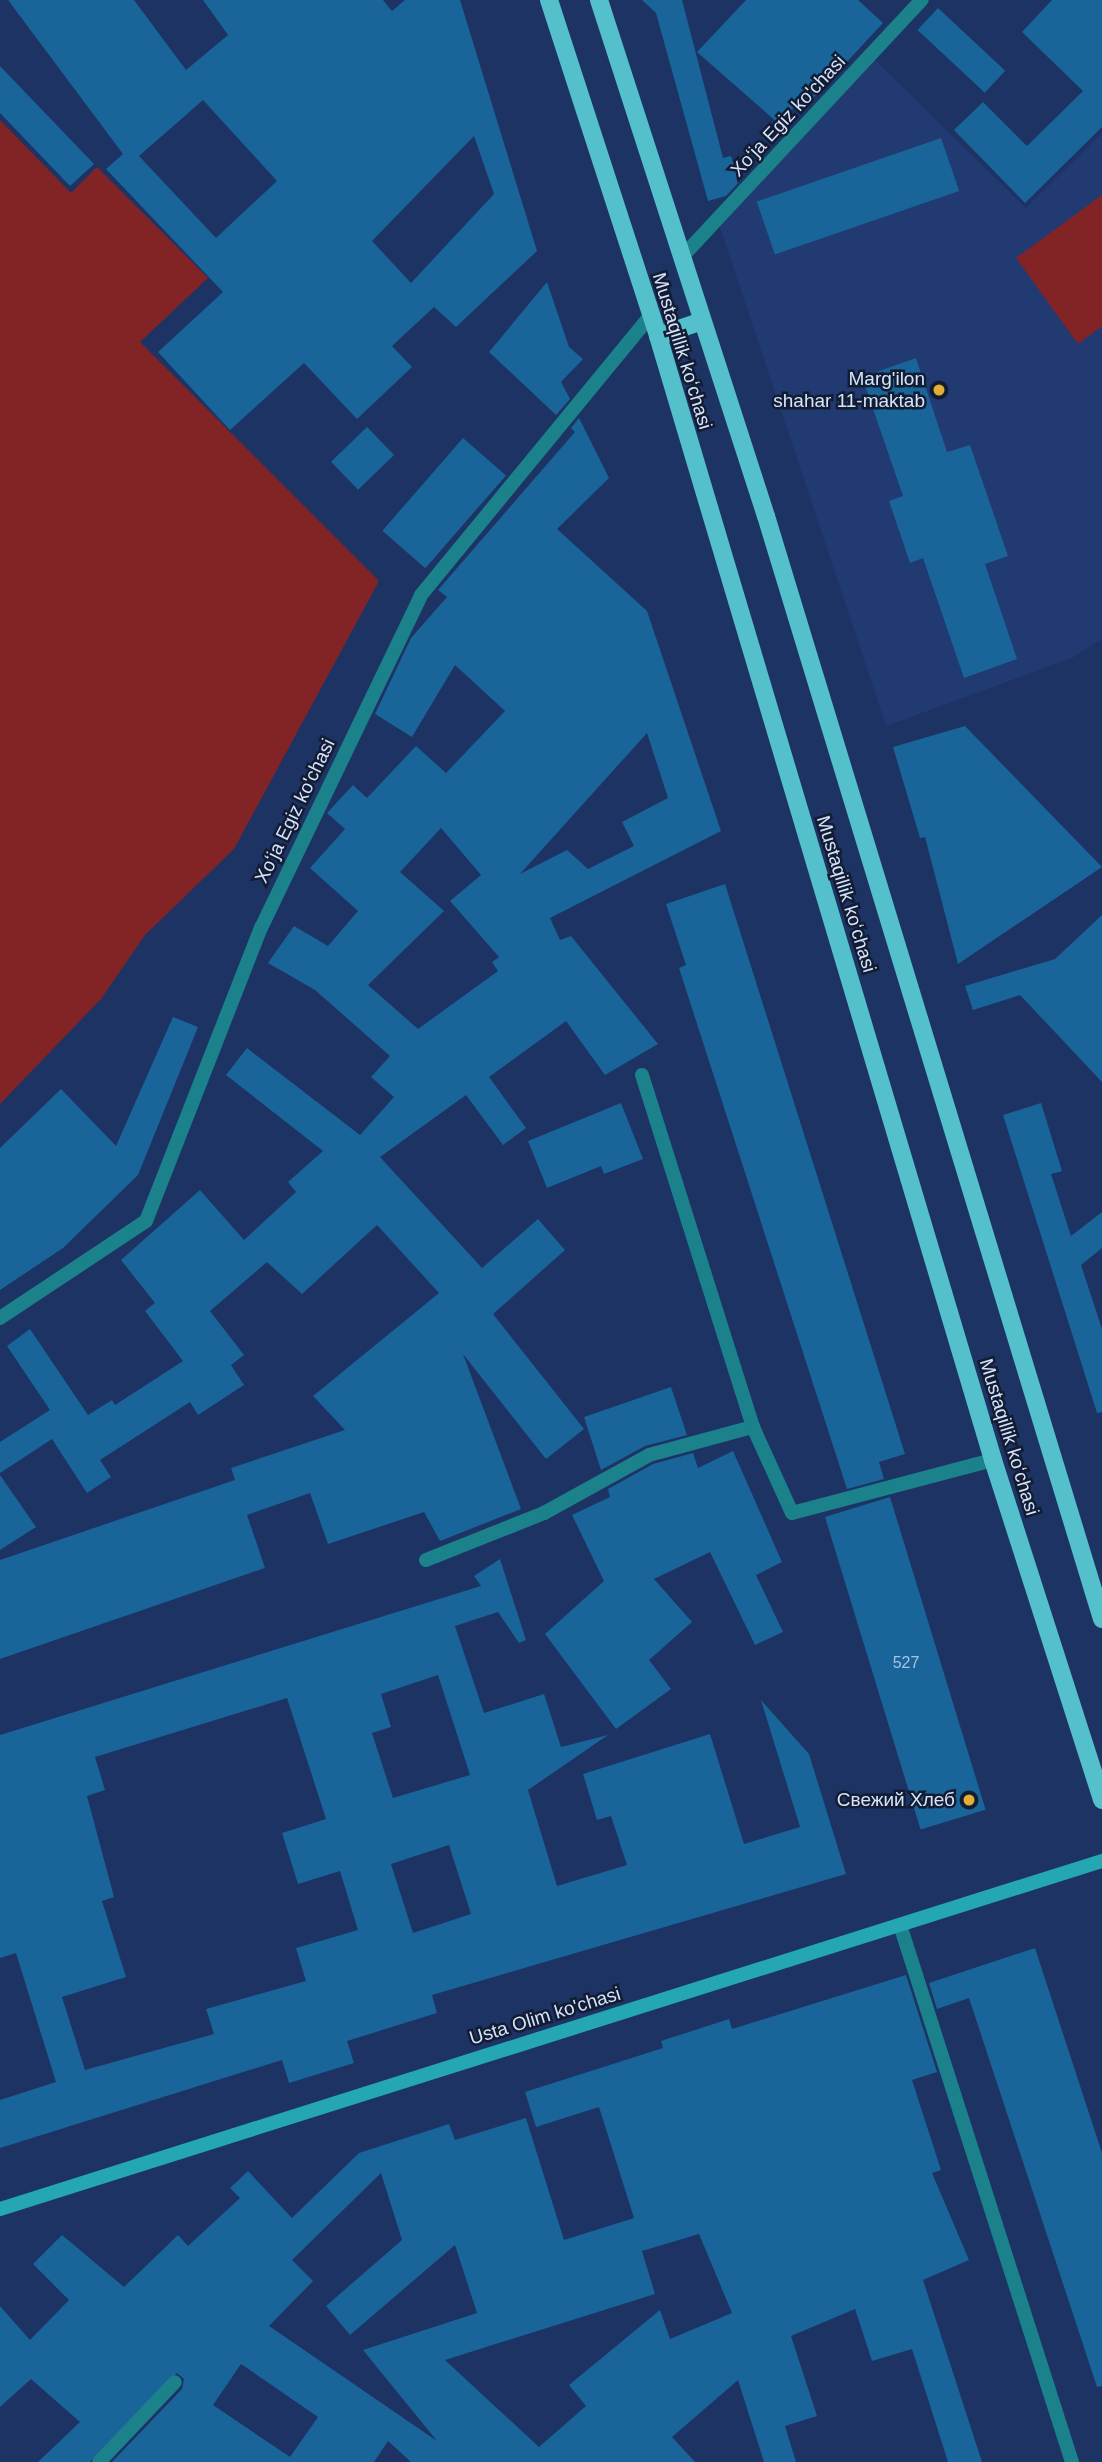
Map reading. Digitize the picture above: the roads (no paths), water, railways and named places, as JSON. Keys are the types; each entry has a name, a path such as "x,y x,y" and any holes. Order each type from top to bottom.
{"main road":[{"name":"Mustaqillik koʻchasi","path":"549,0 657,336 993,1460 1102,1800"},
{"name":"Mustaqillik koʻchasi","path":"599,0 702,321 1102,1619"},
{"path":"657,336 702,321"}],"street":[{"name":"Xoʻja Egiz ko'chasi","path":"681,258 922,0"},
{"name":"Xoʻja Egiz ko'chasi","path":"0,1318 146,1221 261,928 421,595 650,316"},
{"path":"642,1075 753,1427 792,1513 993,1460"},
{"path":"426,1560 544,1513 649,1455 753,1427"},
{"name":"Usta Olim ko'chasi","path":"0,2208 1102,1861"},
{"path":"900,1925 1072,2462"},
{"path":"99,2462 175,2382"}],"place":[{"name":"Marg'ilon shahar 11-maktab","path":"939,390"},
{"name":"Свежий Хлеб","path":"969,1800"}]}
